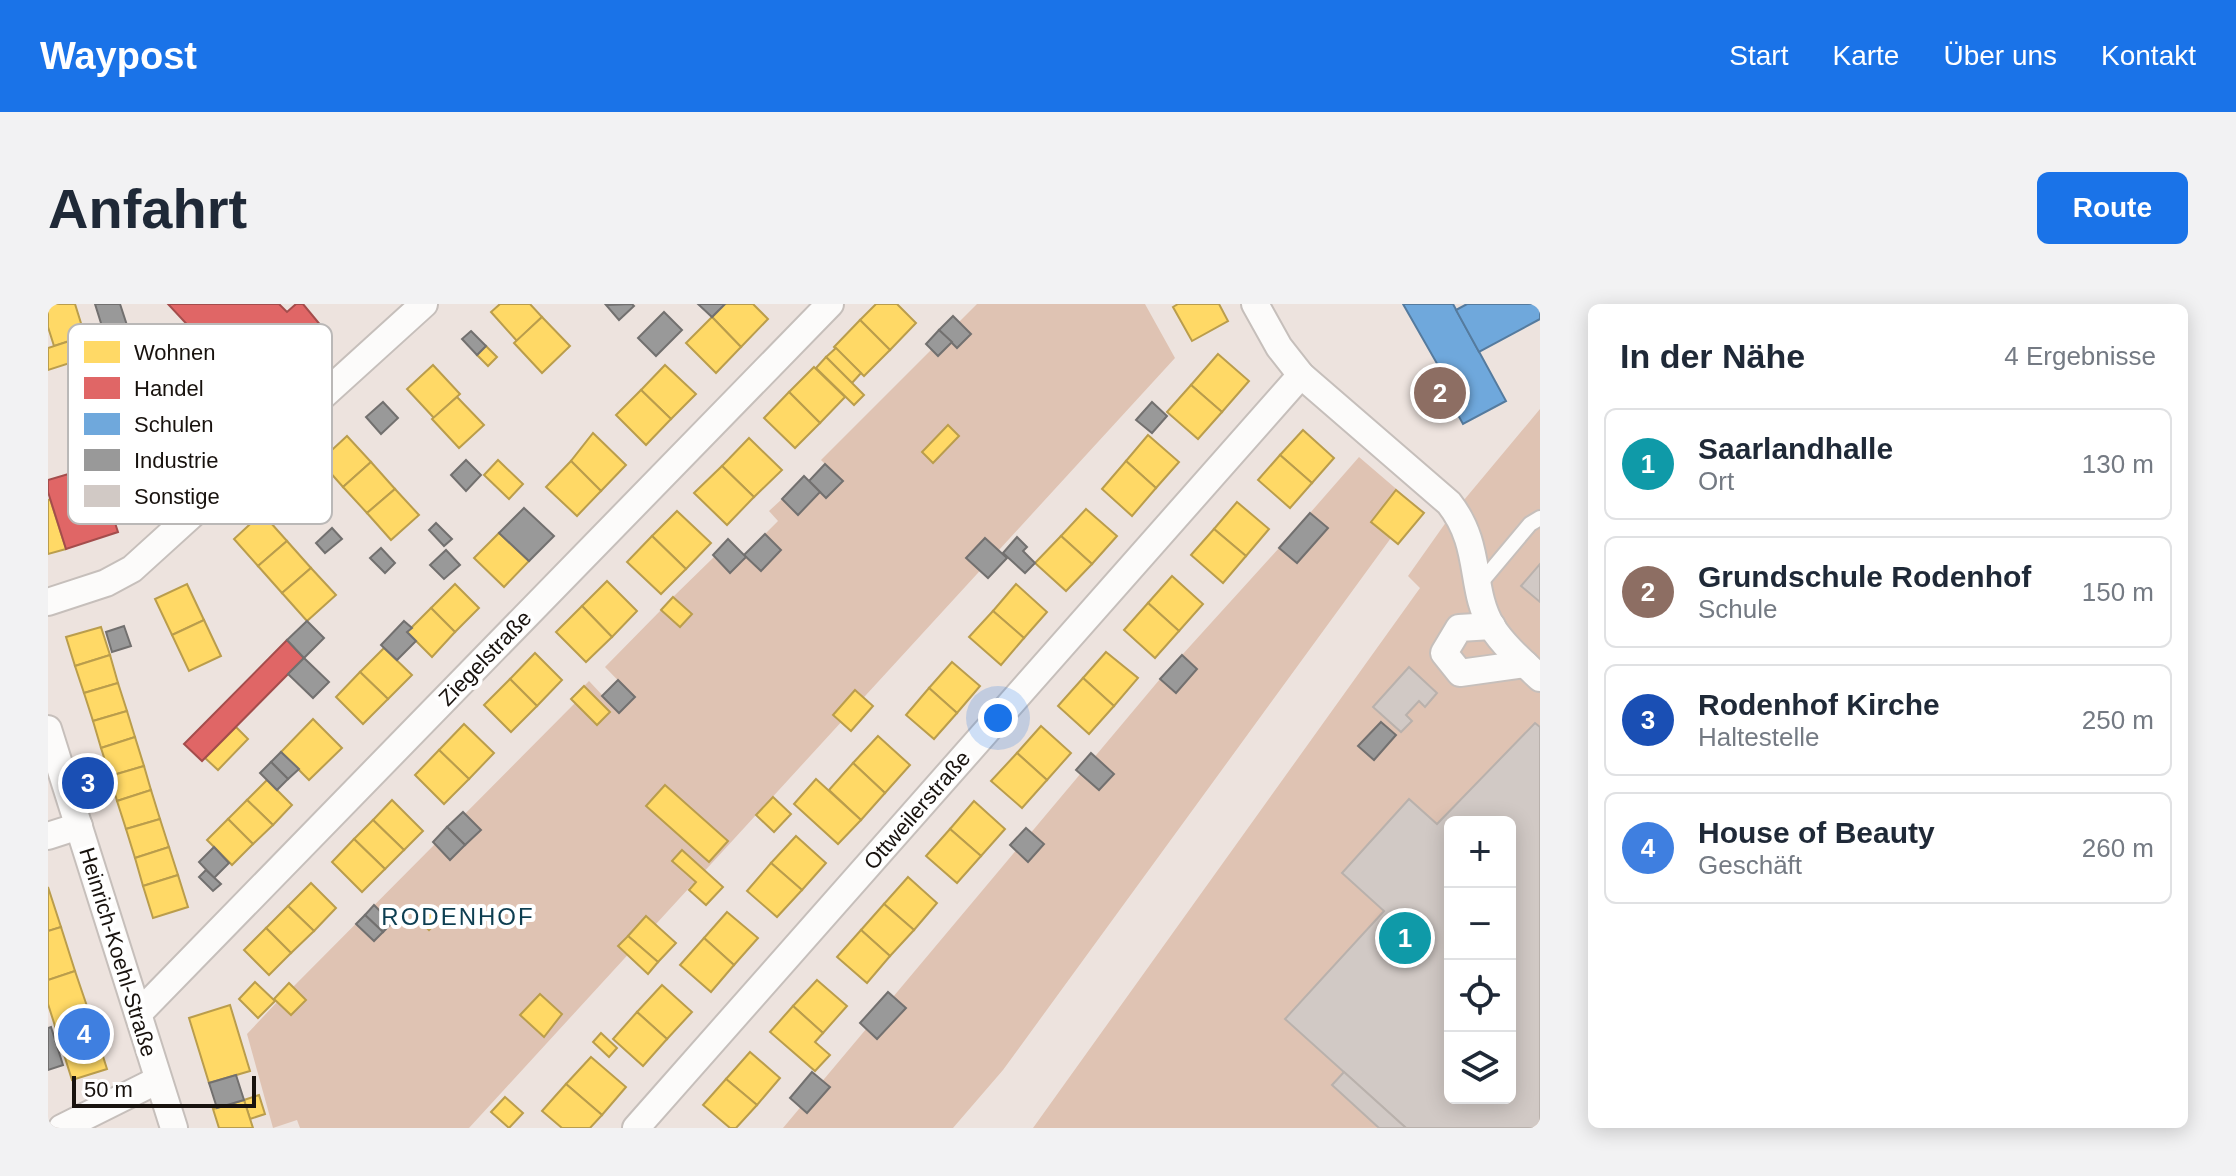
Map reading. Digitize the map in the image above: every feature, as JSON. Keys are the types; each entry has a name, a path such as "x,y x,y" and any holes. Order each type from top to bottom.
{"street":[{"path":"332,388 424,304"},
{"name":"Ziegelstraße","path":"140,1012 830,304"},
{"path":"1255,304 1279,347 1301,375 1449,503 1473,548 1478,586 1492,626 1533,671"},
{"name":"Ottweilerstraße","path":"636,1128 1301,375"},
{"path":"48,602 106,583 147,557 183,524"},
{"path":"1492,626 1459,628 1444,653 1460,673 1533,671"},
{"name":"Heinrich-Koehl-Straße","path":"48,729 140,1012 174,1128"},
{"path":"48,836 79,826"},
{"path":"62,1128 158,1080"}],"lane":[{"path":"1478,586 1530,524 1540,518"}],"shaded area":[{"path":"977,304 1145,304 1175,358 469,1128 300,1128 297,1120 273,1128 247,1034 277,1002 291,1015 306,1000 293,987 575,703 597,725 610,713 584,686 589,681 619,713 635,698 605,667 661,610 680,627 692,614 673,597 714,557 730,572 746,557 761,570 781,550 765,534 778,521 769,511 782,499 798,514 820,492 826,497 842,481 821,460 932,349 939,356 952,342 958,348 971,334 959,322"},
{"path":"1540,409 1540,1128 1033,1128 1420,588 1408,576 1449,518"},
{"path":"1359,457 1415,505 1003,1070 953,1128 783,1128 1160,679 1176,693 1197,669 1182,655 1279,548 1297,563 1327,528 1310,513"}],"building: Wohnen":[{"path":"48,304 75,304 81,324 68,324 68,341 54,346 48,327"},
{"path":"500,304 530,304 542,317 517,341 491,312"},
{"path":"725,304 753,304 768,319 741,347 712,317"},
{"path":"876,304 897,304 916,323 890,350 860,320"},
{"path":"1178,304 1219,304 1228,321 1192,341 1173,307"},
{"path":"542,317 570,346 542,373 514,343"},
{"path":"712,317 741,347 716,373 686,343"},
{"path":"860,320 890,350 864,376 834,347"},
{"path":"68,341 68,364 48,370 48,348"},
{"path":"486,346 497,357 488,366 477,355"},
{"path":"836,348 861,373 852,383 826,357"},
{"path":"1218,354 1249,381 1222,412 1191,385"},
{"path":"826,357 864,395 854,405 816,368"},
{"path":"433,365 460,394 434,418 407,389"},
{"path":"665,365 696,394 671,419 641,390"},
{"path":"814,367 845,397 820,423 789,392"},
{"path":"1191,385 1222,412 1198,439 1167,412"},
{"path":"641,390 671,419 646,445 616,415"},
{"path":"789,392 820,423 795,448 764,418"},
{"path":"457,397 484,425 459,448 432,419"},
{"path":"948,425 959,436 933,463 922,452"},
{"path":"1303,430 1334,458 1312,483 1280,455"},
{"path":"593,433 626,465 601,491 571,461"},
{"path":"1148,435 1179,462 1156,488 1126,461"},
{"path":"347,436 371,462 343,487 332,475 332,450"},
{"path":"749,438 782,470 754,497 722,466"},
{"path":"1280,455 1312,483 1290,508 1258,480"},
{"path":"498,460 523,484 509,499 484,475"},
{"path":"571,461 601,491 577,516 546,487"},
{"path":"1126,461 1156,488 1132,516 1102,489"},
{"path":"371,462 395,489 367,513 343,487"},
{"path":"722,466 754,497 727,525 694,493"},
{"path":"395,489 419,515 391,540 367,513"},
{"path":"1396,490 1424,513 1398,544 1371,522"},
{"path":"48,500 66,549 48,554"},
{"path":"1237,502 1269,529 1246,556 1214,529"},
{"path":"1086,509 1117,536 1092,564 1061,536"},
{"path":"677,511 711,543 686,569 652,536"},
{"path":"250,524 272,524 287,541 258,566 234,539"},
{"path":"1214,529 1246,556 1223,583 1191,555"},
{"path":"499,533 529,561 504,587 474,558"},
{"path":"652,536 686,569 661,594 627,562"},
{"path":"1061,536 1092,564 1066,591 1035,563"},
{"path":"287,541 311,568 282,593 258,566"},
{"path":"311,568 336,595 307,621 282,593"},
{"path":"1172,576 1203,604 1179,631 1148,603"},
{"path":"607,581 637,611 612,637 582,606"},
{"path":"187,584 204,620 172,635 155,599"},
{"path":"455,584 479,608 455,632 431,608"},
{"path":"1016,584 1047,612 1024,638 993,611"},
{"path":"673,597 692,614 680,627 661,610"},
{"path":"1148,603 1179,631 1155,658 1124,630"},
{"path":"582,606 612,637 586,662 556,632"},
{"path":"431,608 455,632 432,657 407,632"},
{"path":"993,611 1024,638 1001,665 969,637"},
{"path":"204,620 221,656 189,671 172,635"},
{"path":"101,627 110,655 75,666 66,637"},
{"path":"384,648 412,675 388,699 360,672"},
{"path":"1106,652 1138,678 1114,706 1083,678"},
{"path":"535,653 562,680 537,706 510,679"},
{"path":"110,655 118,683 84,693 75,666"},
{"path":"952,662 980,686 957,713 929,688"},
{"path":"360,672 388,699 363,724 336,697"},
{"path":"1083,678 1114,706 1089,734 1058,706"},
{"path":"510,679 537,706 511,732 484,705"},
{"path":"118,683 127,711 93,721 84,693"},
{"path":"584,686 610,712 597,725 571,699"},
{"path":"929,688 957,713 934,739 906,715"},
{"path":"855,690 873,706 851,731 833,715"},
{"path":"127,711 135,737 101,748 93,721"},
{"path":"313,719 342,748 309,780 281,752"},
{"path":"464,724 494,753 469,779 439,750"},
{"path":"1041,726 1071,753 1047,780 1017,753"},
{"path":"236,727 248,739 218,770 205,758"},
{"path":"878,736 910,765 885,793 853,763"},
{"path":"135,737 144,766 110,776 101,748"},
{"path":"439,750 469,779 444,804 415,775"},
{"path":"1017,753 1047,780 1022,808 991,781"},
{"path":"853,763 885,793 861,820 829,790"},
{"path":"144,766 151,790 117,801 110,776"},
{"path":"816,779 861,820 838,844 794,804"},
{"path":"267,780 292,805 273,825 247,800"},
{"path":"665,785 728,841 709,862 646,806"},
{"path":"151,790 160,819 126,829 117,801"},
{"path":"773,797 791,814 774,832 756,815"},
{"path":"247,800 273,825 253,844 228,819"},
{"path":"392,800 423,831 404,850 373,820"},
{"path":"974,801 1005,829 981,856 950,829"},
{"path":"160,819 169,847 135,858 126,829"},
{"path":"228,819 253,844 232,865 207,840"},
{"path":"373,820 404,850 385,869 354,839"},
{"path":"950,829 981,856 957,883 926,856"},
{"path":"796,836 826,863 802,890 771,863"},
{"path":"354,839 385,869 362,892 332,862"},
{"path":"169,847 178,875 143,886 135,858"},
{"path":"682,850 723,887 706,905 689,890 696,882 672,861"},
{"path":"771,863 802,890 777,917 747,891"},
{"path":"178,875 188,907 153,918 143,886"},
{"path":"908,877 937,903 914,930 884,904"},
{"path":"311,883 336,908 314,931 288,906"},
{"path":"48,887 61,927 48,931"},
{"path":"884,904 914,930 890,956 861,930"},
{"path":"288,906 314,931 291,953 266,928"},
{"path":"425,906 439,920 429,930 415,917"},
{"path":"727,912 758,938 734,965 704,938"},
{"path":"646,916 676,943 658,962 628,936"},
{"path":"61,927 75,971 48,980 48,931"},
{"path":"266,928 291,953 269,975 244,950"},
{"path":"861,930 890,956 867,983 837,957"},
{"path":"628,936 658,962 648,974 618,946"},
{"path":"704,938 734,965 711,992 680,965"},
{"path":"75,971 90,1015 55,1026 48,1004 48,980"},
{"path":"817,980 847,1006 823,1033 793,1006"},
{"path":"255,982 275,1001 258,1018 239,999"},
{"path":"289,983 306,1000 291,1015 274,999"},
{"path":"662,985 692,1012 667,1039 637,1012"},
{"path":"540,994 562,1014 544,1037 520,1015"},
{"path":"230,1005 250,1071 209,1083 189,1018"},
{"path":"793,1006 823,1033 815,1042 830,1055 815,1071 770,1032"},
{"path":"637,1012 667,1039 643,1066 613,1039"},
{"path":"90,1015 107,1069 72,1080 55,1026"},
{"path":"601,1033 617,1048 609,1057 593,1042"},
{"path":"750,1052 780,1078 757,1105 726,1079"},
{"path":"591,1057 626,1087 602,1115 566,1084"},
{"path":"726,1079 757,1105 736,1128 730,1128 703,1105"},
{"path":"566,1084 602,1115 590,1128 562,1128 542,1111"},
{"path":"259,1095 265,1114 250,1119 244,1100"},
{"path":"505,1097 523,1113 509,1128 491,1112"},
{"path":"244,1100 253,1128 219,1128 213,1109"}],"building: Handel":[{"path":"168,304 279,304 287,312 296,304 303,304 320,324 187,324"},
{"path":"68,474 68,524 115,524 118,532 66,549 48,492 48,480"},
{"path":"287,640 304,658 202,761 184,744"}],"building: Schulen":[{"path":"1403,304 1453,304 1506,401 1463,424 1433,370 1439,367"},
{"path":"1467,304 1540,304 1540,319 1479,352 1456,310"}],"building: Industrie":[{"path":"95,304 120,304 127,324 101,324"},
{"path":"698,304 725,304 712,317"},
{"path":"606,305 634,306 619,320"},
{"path":"664,312 682,330 656,356 638,338"},
{"path":"953,316 971,334 957,348 939,330"},
{"path":"939,330 952,342 938,356 926,344"},
{"path":"471,331 486,346 477,355 462,339"},
{"path":"383,402 398,418 381,434 366,417"},
{"path":"1152,402 1167,416 1152,433 1136,420"},
{"path":"466,460 481,475 466,491 451,475"},
{"path":"825,464 843,481 826,498 809,481"},
{"path":"804,476 820,492 798,515 782,499"},
{"path":"524,508 554,536 529,561 499,533"},
{"path":"1310,513 1328,528 1297,563 1279,548"},
{"path":"436,523 452,539 444,546 429,530"},
{"path":"332,528 342,539 325,553 316,543"},
{"path":"765,534 781,550 761,571 744,555"},
{"path":"1017,537 1027,547 1023,551 1035,563 1025,573 1003,553"},
{"path":"985,538 1007,558 988,578 966,558"},
{"path":"728,539 746,557 730,573 713,555"},
{"path":"381,548 395,563 385,573 370,558"},
{"path":"446,550 460,565 444,579 430,565"},
{"path":"307,621 324,638 304,658 287,640"},
{"path":"404,621 412,628 407,632 416,641 397,660 381,645"},
{"path":"124,626 131,646 112,652 106,632"},
{"path":"1182,655 1197,669 1176,693 1160,679"},
{"path":"304,658 329,682 313,698 288,674"},
{"path":"618,680 635,697 619,713 602,696"},
{"path":"1381,722 1396,735 1374,760 1358,746"},
{"path":"281,752 299,769 288,779 271,762"},
{"path":"1091,753 1114,774 1099,790 1076,770"},
{"path":"271,762 288,779 277,790 260,773"},
{"path":"463,812 481,830 465,845 447,827"},
{"path":"447,827 465,845 450,860 433,842"},
{"path":"1026,828 1044,844 1028,862 1010,845"},
{"path":"214,847 229,863 214,878 199,862"},
{"path":"206,870 221,884 213,891 199,877"},
{"path":"374,905 392,923 383,932 365,915"},
{"path":"365,915 383,932 374,941 356,924"},
{"path":"888,992 906,1008 877,1039 860,1023"},
{"path":"51,1027 63,1065 48,1070 48,1028"},
{"path":"812,1072 830,1087 807,1113 790,1098"},
{"path":"236,1075 244,1100 217,1108 209,1083"}],"building: Sonstige":[{"path":"1540,564 1540,602 1521,586"},
{"path":"1409,667 1437,693 1425,707 1419,701 1406,715 1412,721 1401,732 1373,707"},
{"path":"1535,723 1540,727 1540,1128 1406,1128 1285,1019 1384,911 1342,873 1409,799 1437,824 1444,817 1444,1104 1516,1104 1516,816 1445,816"},
{"path":"1344,1072 1406,1128 1379,1128 1332,1085"}],"place":[{"name":"Grundschule Rodenhof","path":"1440,393"},
{"name":"Rodenhof Kirche","path":"88,783"},
{"name":"Saarlandhalle","path":"1405,938"},
{"name":"House of Beauty","path":"84,1034"}],"district":[{"name":"RODENHOF","path":"458,916"}]}
